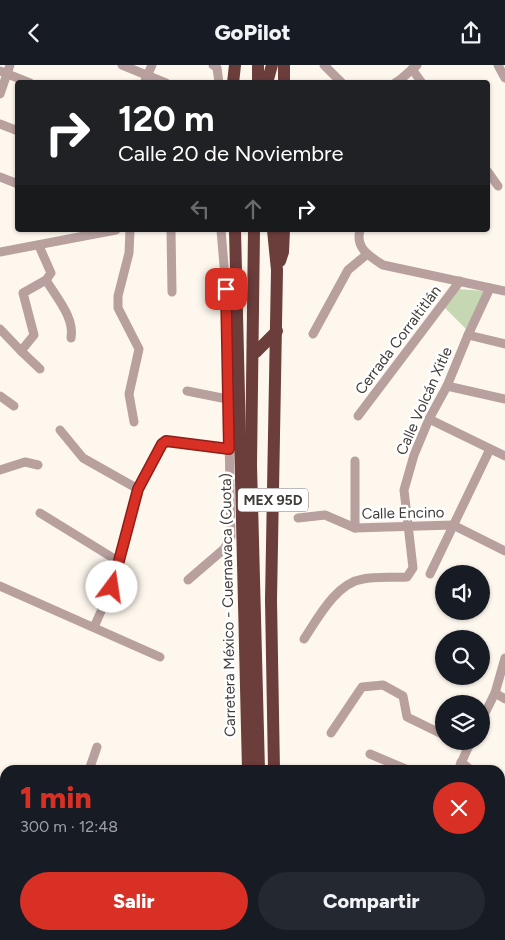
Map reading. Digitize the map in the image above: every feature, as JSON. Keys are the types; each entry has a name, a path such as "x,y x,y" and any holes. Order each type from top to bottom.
{"highway":[{"path":"233,80 235,65"},
{"path":"258,65 262,80"},
{"path":"262,80 263,65"},
{"path":"263,80 272,65"},
{"path":"284,65 284,80"},
{"name":"Carretera México - Cuernavaca (Cuota)","path":"235,232 248,765"},
{"path":"256,232 258,252 254,459 259,555 262,575 271,600"},
{"path":"256,232 251,465 259,765"},
{"name":"MEX 95D","path":"273,232 277,271 271,600 274,765"},
{"path":"277,271 283,252 284,232"},
{"path":"256,352 277,331"}],"street":[{"path":"122,65 146,79 152,65"},
{"path":"213,65 217,69 218,80"},
{"path":"324,65 339,80"},
{"path":"498,65 505,78"},
{"path":"398,80 414,67 420,80"},
{"path":"0,95 6,70 24,80"},
{"path":"0,124 15,130"},
{"path":"490,175 498,186"},
{"path":"0,177 15,183"},
{"path":"0,252 39,246 95,232"},
{"path":"130,232 129,253 118,296 118,308 139,349 129,395 134,422"},
{"path":"171,232 172,292"},
{"path":"188,580 228,544 231,537 226,289 221,232"},
{"path":"359,232 357,239 366,255 383,265 505,291"},
{"path":"21,351 35,332 23,293 46,280 51,273 39,246"},
{"path":"313,334 348,270 366,255"},
{"path":"46,280 72,326 71,338"},
{"name":"Cerrada Corraltitlán","path":"358,416 408,347 460,281"},
{"name":"Calle Volcán Xitle","path":"304,639 319,616 345,585 362,579 407,577 411,573 413,568 404,490 414,455 429,419 447,386 490,288"},
{"path":"0,329 40,369"},
{"path":"468,335 505,344"},
{"path":"447,386 505,399"},
{"path":"187,391 227,399"},
{"path":"0,396 14,406"},
{"path":"429,419 505,457"},
{"path":"60,430 79,455 138,489"},
{"path":"94,627 112,587 138,489 162,444 166,441 229,449"},
{"path":"430,574 490,449"},
{"path":"355,461 355,528"},
{"path":"0,470 25,462 38,465"},
{"path":"40,513 118,561"},
{"name":"Calle Encino","path":"298,518 326,515 355,528 408,528 453,525 505,551"},
{"path":"0,586 160,657"},
{"path":"490,703 495,693 505,658"},
{"path":"331,733 362,687 383,685 403,697 407,717 435,731"},
{"path":"495,693 505,699"},
{"path":"91,765 96,747"},
{"path":"460,765 467,750"},
{"path":"370,754 396,765"}],"green space":[{"path":"457,289 487,291 466,329 445,308"}],"route":[{"path":"112,587 138,489 162,444 166,441 229,449 226,289"}]}
